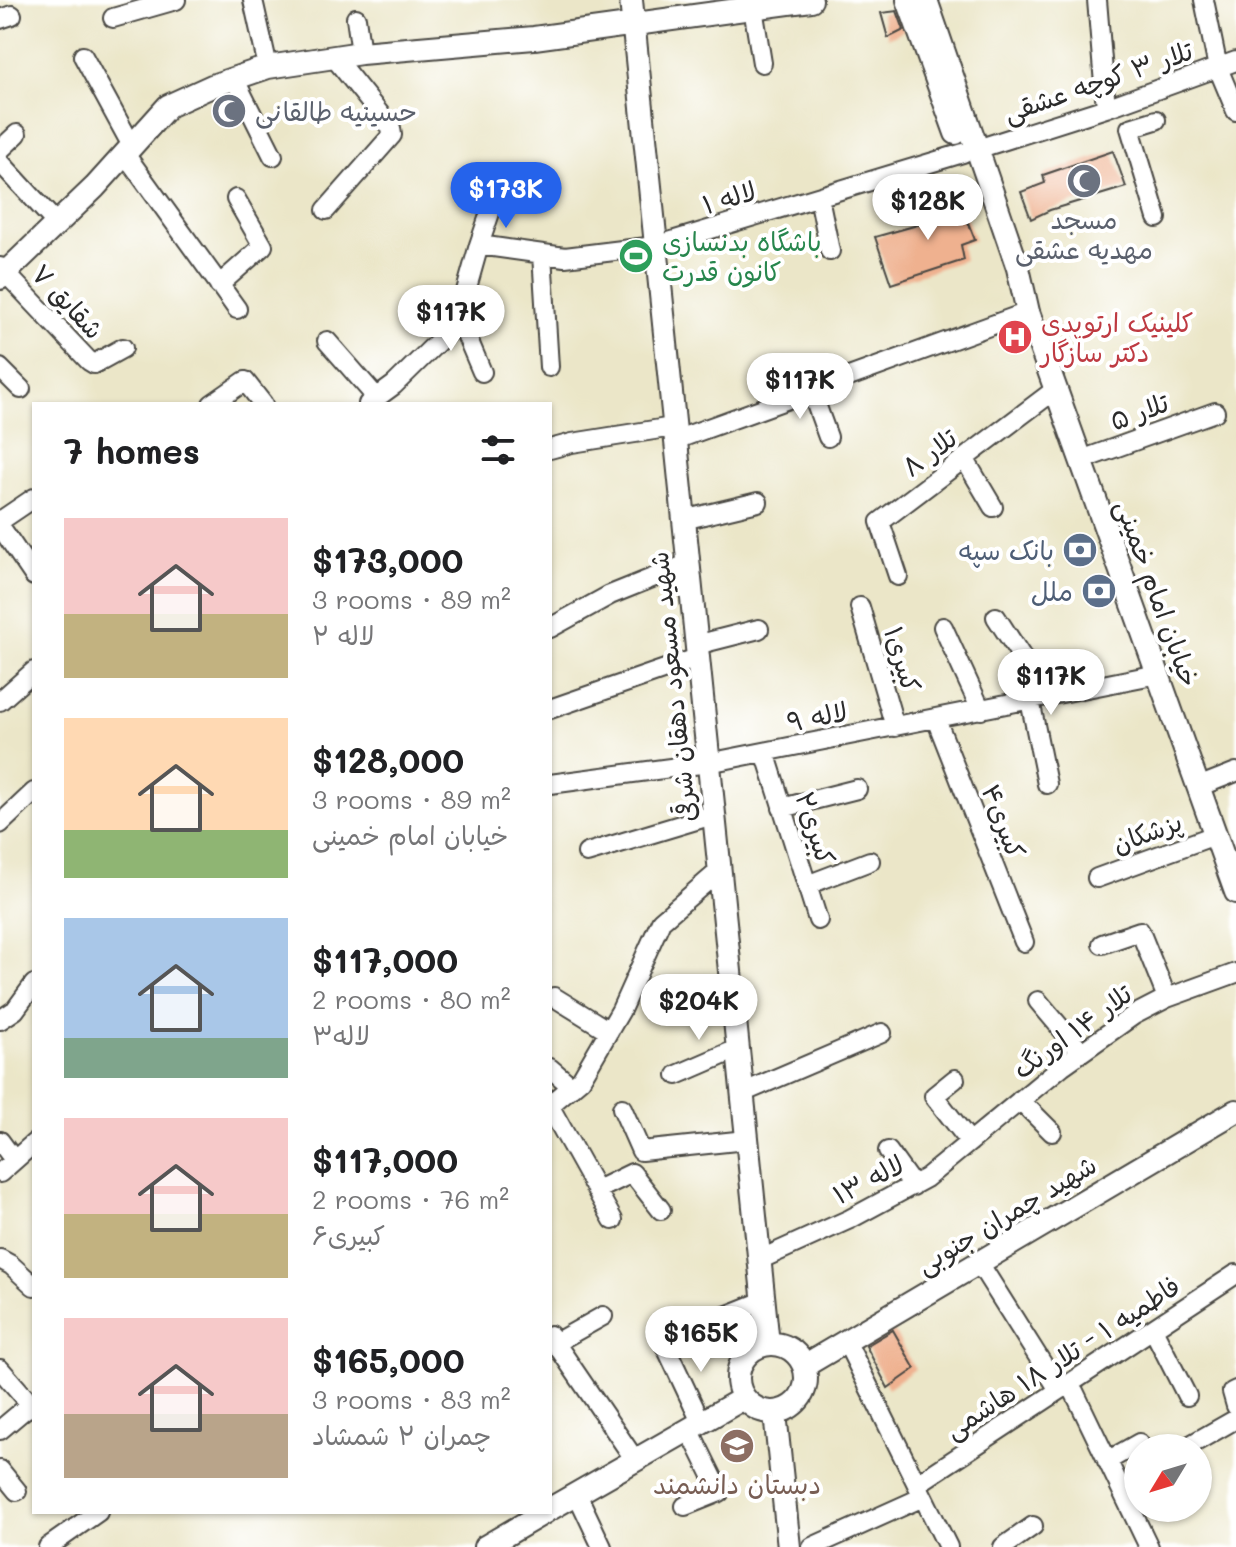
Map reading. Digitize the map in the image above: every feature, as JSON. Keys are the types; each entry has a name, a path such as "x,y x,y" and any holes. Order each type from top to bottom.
{"main road":[{"name":"شهید مسعود دهقان شرقی","path":"631,0 768,1344"},
{"path":"2,273 57,224 168,106 234,78 268,67 361,53 534,38 811,0"},
{"name":"خیابان امام خمینی","path":"908,0 1018,268 1028,312 1236,892"},
{"name":"خیابان امام خمینی","path":"926,0 970,151"},
{"name":"شهید چمران جنوبی","path":"804,1366 1236,1111"},
{"path":"768,1344 789,1349 804,1366 804,1391 797,1402 775,1413 757,1409 744,1398 739,1387 741,1364 757,1348 768,1344"},
{"path":"552,1509 744,1398"},
{"path":"775,1413 789,1547"},
{"path":"485,1547 507,1541 544,1514"}],"street":[{"path":"113,18 176,0"},
{"path":"253,0 268,67"},
{"path":"1097,0 1106,108"},
{"path":"1204,0 1218,68 1236,111"},
{"path":"753,8 762,63"},
{"path":"356,18 361,53"},
{"path":"83,56 128,150 237,309"},
{"path":"326,210 392,135 391,128 334,57"},
{"name":"تلار ۳ کوچه عشقی","path":"819,197 1131,100 1236,61"},
{"path":"234,78 273,156"},
{"path":"1131,100 1148,122 1130,128 1157,218"},
{"path":"0,150 17,134"},
{"path":"0,162 57,224"},
{"path":"819,197 830,251"},
{"name":"لاله ۱","path":"479,245 565,257 655,246 819,197"},
{"path":"219,285 263,246 236,199"},
{"path":"327,341 372,401 394,385 457,323 494,201"},
{"path":"542,254 549,367"},
{"name":"شقایق ۷","path":"2,273 89,361 94,364 123,348"},
{"path":"552,448 572,443 674,434 811,390 1028,312"},
{"path":"459,318 482,372"},
{"path":"0,368 21,389"},
{"path":"215,402 245,381 261,402"},
{"name":"تلار ۸","path":"898,576 880,522 1056,389"},
{"path":"811,390 828,437"},
{"name":"تلار ۵","path":"1081,460 1215,412"},
{"path":"964,458 993,507"},
{"path":"32,499 0,523 32,573"},
{"path":"683,520 758,502"},
{"path":"552,627 610,595 687,564"},
{"name":"کبیری۱","path":"860,607 895,727"},
{"path":"996,617 1039,699 1047,784"},
{"path":"943,627 981,710"},
{"path":"552,708 759,629"},
{"path":"0,701 32,673"},
{"name":"لاله ۹","path":"552,784 708,763 1158,674"},
{"name":"کبیری۴","path":"936,719 1024,942"},
{"name":"کبیری۲","path":"765,752 818,920"},
{"path":"1198,787 1236,772"},
{"path":"782,808 857,789"},
{"path":"0,824 32,794"},
{"path":"587,853 713,815"},
{"name":"پزشکان","path":"1097,878 1215,835"},
{"path":"807,885 870,861"},
{"path":"552,1104 581,1079 609,1031 661,921 719,871"},
{"path":"1102,944 1140,931 1167,998"},
{"name":"تلار ۱۴ اورنگ","path":"989,1125 1081,1052 1134,1015 1167,998 1236,973"},
{"path":"0,1020 15,1010 32,987"},
{"path":"554,997 609,1031"},
{"path":"1038,1001 1081,1052"},
{"path":"742,1093 882,1033"},
{"path":"677,1075 737,1049"},
{"path":"552,1070 572,1087"},
{"path":"955,1079 934,1096 970,1142"},
{"path":"1020,1100 1052,1132"},
{"path":"622,1108 641,1151 746,1140"},
{"path":"552,1110 613,1220"},
{"name":"لاله ۱۳","path":"759,1260 850,1219 913,1186 989,1125"},
{"path":"0,1141 7,1166 32,1145"},
{"path":"888,1151 913,1186"},
{"path":"597,1190 632,1173 661,1210"},
{"path":"0,1259 32,1284"},
{"path":"979,1263 1065,1387 1107,1461 1149,1547"},
{"name":"فاطمیه ۱ - تلار ۱۸ هاشمی","path":"812,1547 920,1491 1065,1387 1236,1274"},
{"path":"708,1323 763,1301"},
{"path":"603,1316 553,1339 635,1460"},
{"path":"1153,1329 1187,1396"},
{"path":"846,1341 948,1547"},
{"path":"664,1343 720,1492 685,1506"},
{"path":"0,1369 32,1406 0,1430"},
{"path":"1236,1390 1232,1392 1236,1406"},
{"path":"1210,1434 1236,1419"},
{"path":"1107,1461 1124,1451"},
{"path":"0,1470 17,1491"},
{"path":"577,1494 602,1547"},
{"path":"48,1547 95,1514"},
{"path":"1003,1547 1033,1526"}],"building":[{"path":"897,11 904,30 888,38 881,13"},
{"name":"مسجد مهدیه عشقی","path":"1113,151 1126,187 1050,210 1031,219 1021,192 1045,183 1043,175"},
{"path":"960,183 970,207 963,210 975,240 961,245 964,260 891,284 875,237 953,215 945,186"},
{"path":"893,1330 915,1369 888,1388 866,1346"}],"place":[{"name":"حسینیه طالقانی","path":"229,111"},
{"name":"مسجد مهدیه عشقی","path":"1084,181"},
{"name":"باشگاه بدنسازی کانون قدرت","path":"636,256"},
{"name":"کلینیک ارتوپدی دکتر سازگار","path":"1015,337"},
{"name":"بانک سپه","path":"1080,550"},
{"name":"ملل","path":"1099,591"},
{"name":"دبستان دانشمند","path":"737,1446"}]}
